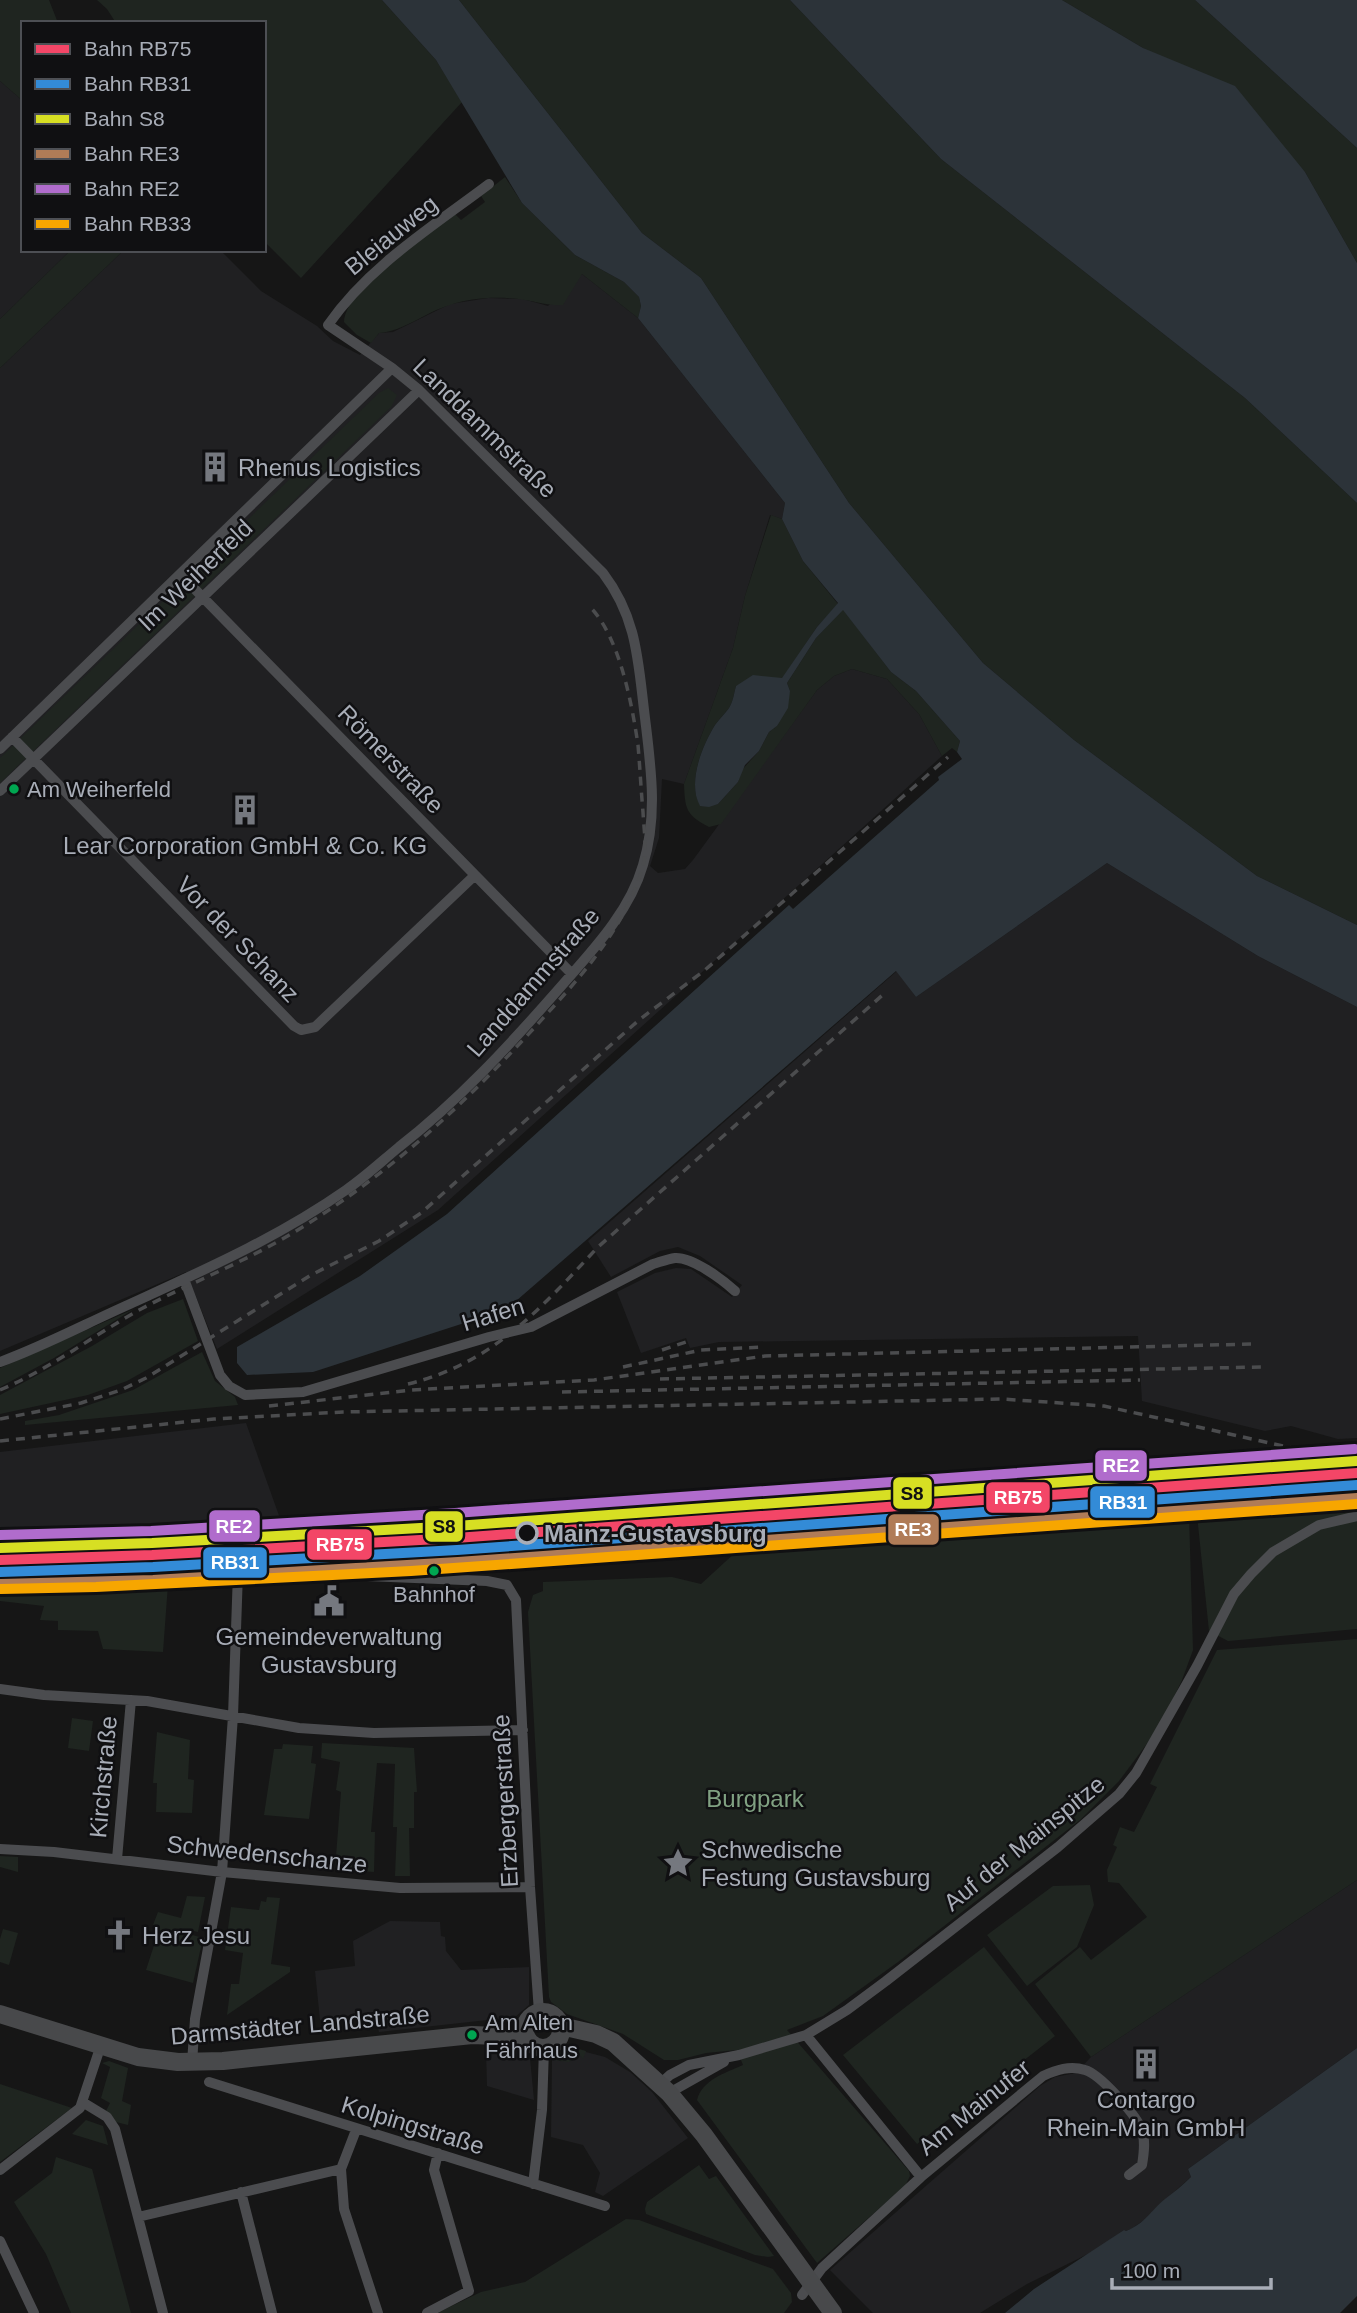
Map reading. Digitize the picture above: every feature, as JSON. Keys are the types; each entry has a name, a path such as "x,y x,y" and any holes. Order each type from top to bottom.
{"main road":[{"path":"539,2012 553,2014 561,2031 554,2045 544,2048 533,2045 526,2032 531,2016 539,2012"},
{"name":"Darmstädter Landstraße","path":"0,2014 145,2058 192,2063 526,2032"},
{"path":"561,2031 605,2037 664,2089 704,2135 833,2313"}],"street":[{"name":"Bleiauweg","path":"328,325 346,300 382,265 489,184"},
{"name":"Landdammstraße","path":"0,1363 257,1245 349,1189 487,1069 599,943 626,903 643,867 650,836 652,767 635,642 618,593 603,573 419,390 392,368 328,325"},
{"name":"Im Weiherfeld","path":"0,749 392,368"},
{"name":"Im Weiherfeld","path":"0,791 419,390"},
{"name":"Römerstraße","path":"180,574 572,974"},
{"name":"Vor der Schanz","path":"12,737 294,1026 301,1030 315,1027 475,875"},
{"name":"Hafen","path":"184,1279 220,1375 229,1386 245,1395 303,1392 531,1327 653,1264 667,1260 687,1259 735,1291"},
{"name":"Auf der Mainspitze","path":"664,2089 739,2055 806,2035 847,2010 1058,1847 1119,1794 1136,1773 1197,1666 1234,1594 1273,1552 1320,1525 1357,1516"},
{"path":"0,1579 238,1572 233,1716 222,1872 195,2020 192,2063"},
{"name":"Erzbergerstraße","path":"238,1572 333,1573 487,1581 502,1583 511,1588 516,1600 539,2012"},
{"path":"0,1689 52,1696 131,1700 299,1728 374,1732 523,1730"},
{"name":"Kirchstraße","path":"117,1859 131,1700"},
{"name":"Schwedenschanze","path":"0,1849 54,1852 222,1872 400,1888 530,1887"},
{"name":"Am Mainufer","path":"806,2035 921,2177"},
{"path":"0,2170 73,2115 83,2103 101,2046"},
{"path":"533,2184 542,2110 544,2048"},
{"name":"Am Mainufer","path":"802,2295 822,2268 921,2177 1043,2076 1069,2068 1083,2069 1105,2082 1141,2128 1144,2147 1142,2165 1129,2175"},
{"name":"Kolpingstraße","path":"209,2082 605,2206"},
{"path":"83,2103 107,2117 115,2129 163,2313"},
{"path":"356,2130 341,2169 346,2221 378,2313"},
{"path":"426,2313 469,2291 434,2170 438,2153"},
{"path":"138,2217 341,2169"},
{"path":"241,2192 272,2313"},
{"path":"0,2241 34,2313"}],"shaded area":[{"path":"382,0 459,0 642,233 701,278 849,503 983,663 1074,740 1257,876 1357,925 1357,1007 1258,956 1107,863 916,997 896,971 516,1301 489,1315 313,1372 247,1375 237,1363 237,1347 360,1276 447,1214 789,905 793,909 939,780 938,777 962,759 957,752 960,741 916,691 891,672 843,610 816,638 787,683 790,691 788,708 777,726 769,732 759,751 745,765 738,782 718,804 700,806 695,787 701,754 710,734 730,706 736,686 753,675 782,678 817,627 838,603 803,561 782,519 785,503 638,318 641,306 639,297 624,282 575,255 522,203 436,60"},
{"path":"790,0 1062,0 1143,48 1235,86 1305,172 1357,263 1357,503 1245,398 941,159"},
{"path":"1195,0 1357,0 1357,148"},
{"path":"0,81 21,99 21,252 69,252 0,319"},
{"path":"122,252 222,252 261,291 317,326 333,341 360,355 379,333 393,332 450,304 488,298 523,299 548,306 582,274 638,318 785,503 782,519 770,515 745,596 733,648 684,784 662,779 659,838 650,866 658,873 685,869 817,690 834,676 852,669 887,679 919,714 942,756 438,1210 217,1349 186,1272 0,1351 0,368"},
{"path":"1107,863 1258,956 1357,1007 1357,1438 1338,1439 1291,1426 1265,1431 1142,1401 1138,1336 719,1342 690,1348 686,1338 641,1353 617,1292 655,1273 676,1268 691,1269 732,1297 742,1285 700,1256 678,1247 660,1251 611,1277 588,1241 897,971 916,997"},
{"path":"246,1423 282,1524 359,1514 776,1485 962,1487 1357,1461 1357,1478 804,1516 802,1521 598,1537 598,1543 484,1552 0,1568 0,1452"},
{"path":"1357,1880 1357,2048 1188,2169 1191,2177 1157,2207 1153,2214 1096,2250 1027,2284 980,2313 873,2313 830,2270 1040,2086 1055,2077 1076,2073 1091,2057"},
{"path":"390,1921 440,1922 446,1951 461,1970 529,1967 529,2005 515,2017 379,2032 374,2012 320,2020 315,1971 355,1966 353,1941"},
{"path":"518,2046 528,2053 530,2058 534,2100 487,2086 486,2050"},
{"path":"567,2047 605,2057 630,2072 652,2092 688,2138 603,2196 595,2192 600,2173 583,2145 551,2137 552,2060"},
{"path":"1357,2048 1357,2296 1340,2313 1005,2313 1034,2289 1124,2230 1138,2224 1191,2177 1188,2169"}],"green space":[{"path":"0,0 49,0 57,21 21,21 21,99 0,81"},
{"path":"97,0 382,0 436,60 462,102 301,278 266,243 266,21 115,21"},
{"path":"459,0 790,0 941,159 1245,398 1357,503 1357,925 1257,876 1074,740 983,663 849,503 701,278 642,233"},
{"path":"1062,0 1195,0 1357,148 1357,263 1305,172 1143,48"},
{"path":"505,177 522,203 575,255 624,282 639,297 641,306 638,318 582,274 563,305 507,298 468,300 441,308 398,329 379,333 371,343 357,335 344,322 348,308 372,278 455,214 461,220 485,202 481,196"},
{"path":"69,252 122,252 0,368 0,319"},
{"path":"388,388 397,395 391,407 0,783 0,758 379,393"},
{"path":"771,515 782,519 803,561 838,604 817,627 782,679 736,686 730,706 710,734 701,754 695,786 700,805 718,804 738,782 741,771 759,751 769,732 777,726 790,691 787,683 816,638 843,609 891,672 916,691 960,741 957,752 952,748 942,756 919,714 887,679 852,669 834,676 817,690 721,824 709,827 688,810 684,784 733,648 745,596"},
{"path":"183,1299 198,1341 127,1381 88,1395 0,1414 0,1395 147,1313"},
{"path":"134,1309 54,1358 0,1387 0,1368"},
{"path":"202,1352 215,1381 235,1397 238,1405 25,1425 25,1421 59,1415 133,1390"},
{"name":"Burgpark","path":"1357,1488 1357,1629 1228,1641 1209,1631 1197,1515 1189,1515 1193,1650 1170,1705 1149,1741 1119,1781 1080,1820 898,1962 823,2016 787,2030 909,2171 910,2176 905,2186 817,2263 697,2100 709,2082 743,2065 737,2050 664,2060 623,2034 567,2014 551,2002 528,1612 533,1595 543,1591 543,1582 672,1577 701,1584 737,1551 762,1540 942,1527 942,1517"},
{"path":"409,1543 410,1551 474,1546 475,1550 484,1549 485,1567 473,1566 474,1550 380,1555 380,1567 268,1560 0,1568 0,1563 234,1556"},
{"path":"168,1584 163,1652 103,1649 98,1631 58,1630 58,1621 40,1620 44,1606 0,1601 0,1588 47,1589"},
{"path":"1357,1639 1357,1880 1091,2057 1035,1984 1080,1947 1091,1960 1147,1917 1119,1883 1108,1882 1107,1870 1117,1847 1113,1845 1120,1827 1134,1832 1157,1787 1150,1784 1217,1650"},
{"path":"72,1718 93,1721 89,1751 68,1748"},
{"path":"157,1732 190,1740 188,1779 194,1780 192,1813 156,1812 157,1783 153,1783"},
{"path":"322,1743 414,1748 417,1792 414,1792 414,1828 409,1828 410,1876 395,1876 395,1764 377,1763 371,1832 375,1832 374,1872 335,1869 341,1792 336,1790 340,1762 321,1758"},
{"path":"283,1744 313,1746 311,1763 316,1764 309,1819 264,1815 274,1749 282,1749"},
{"path":"0,1856 18,1857 18,1872 0,1867"},
{"path":"1090,1885 1094,1905 1077,1947 1027,1986 987,1935 1053,1886"},
{"path":"187,1896 205,1897 198,1932 194,1931 193,1934 175,1930 203,1938 193,1983 146,1970 160,1927 153,1925 158,1912 181,1918"},
{"path":"267,1897 280,1898 271,1964 290,1967 290,1972 227,2015 231,1984 239,1984 243,1953 225,1950 231,1907 259,1910 261,1901 266,1902"},
{"path":"3,1929 18,1933 9,1965 0,1962"},
{"path":"984,1947 1055,2036 917,2144 843,2055"},
{"path":"564,2048 586,2051 583,2059 579,2054 569,2062 552,2060"},
{"path":"109,2061 128,2068 122,2101 131,2105 128,2125 116,2122 106,2111 110,2103 101,2098 110,2067 102,2063"},
{"path":"0,2084 72,2108 0,2162"},
{"path":"86,2120 103,2126 108,2145 72,2134"},
{"path":"56,2157 92,2169 131,2313 71,2313 46,2254 14,2202 52,2173"},
{"path":"699,2165 709,2179 716,2176 774,2256 755,2255 646,2214 647,2202"},
{"path":"626,2219 639,2220 773,2269 791,2293 792,2302 784,2313 437,2313 481,2292 525,2282"}],"railway":[{"path":"0,1390 54,1362 141,1309 282,1240 335,1206 400,1157 460,1104 588,967 613,932 633,894 643,866 645,843 638,745 628,692 610,638 592,609"},
{"path":"0,1419 81,1403 121,1390 146,1378 311,1275 379,1241 421,1213 639,1020 705,970 948,757"},
{"path":"408,1384 439,1375 491,1348 536,1312 598,1247 886,992"},
{"path":"662,1350 686,1342"},
{"path":"269,1406 411,1390 594,1380 765,1356 1253,1344"},
{"path":"623,1367 701,1350 765,1347"},
{"path":"660,1379 1261,1367"},
{"path":"562,1392 1140,1380"},
{"path":"0,1441 214,1419 343,1412 1002,1399 1104,1406 1292,1448 1357,1454"},
{"path":"0,1547 216,1539 280,1532 366,1517 743,1490 1038,1490"}],"rail line":[{"name":"RE2","path":"0,1535 151,1531 455,1513 1355,1449"},
{"name":"S8","path":"0,1548 152,1543 456,1526 1356,1461"},
{"name":"RB75","path":"0,1560 152,1555 456,1538 1357,1473"},
{"name":"RB31","path":"0,1572 153,1567 457,1550 1357,1485"},
{"name":"RE3","path":"1,1584 153,1580 458,1562 1357,1498"},
{"name":"RB33","path":"1,1589 96,1587 411,1571 1357,1504"}],"place":[{"name":"Rhenus Logistics","path":"215,467"},
{"name":"Am Weiherfeld","path":"14,789"},
{"name":"Lear Corporation GmbH & Co. KG","path":"245,810"},
{"name":"Mainz-Gustavsburg","path":"527,1533"},
{"name":"Bahnhof","path":"434,1571"},
{"name":"Gemeindeverwaltung Gustavsburg","path":"329,1601"},
{"name":"Schwedische Festung Gustavsburg","path":"678,1863"},
{"name":"Herz Jesu","path":"119,1935"},
{"name":"Am Alten Fährhaus","path":"472,2035"},
{"name":"Contargo Rhein-Main GmbH","path":"1146,2064"}]}
